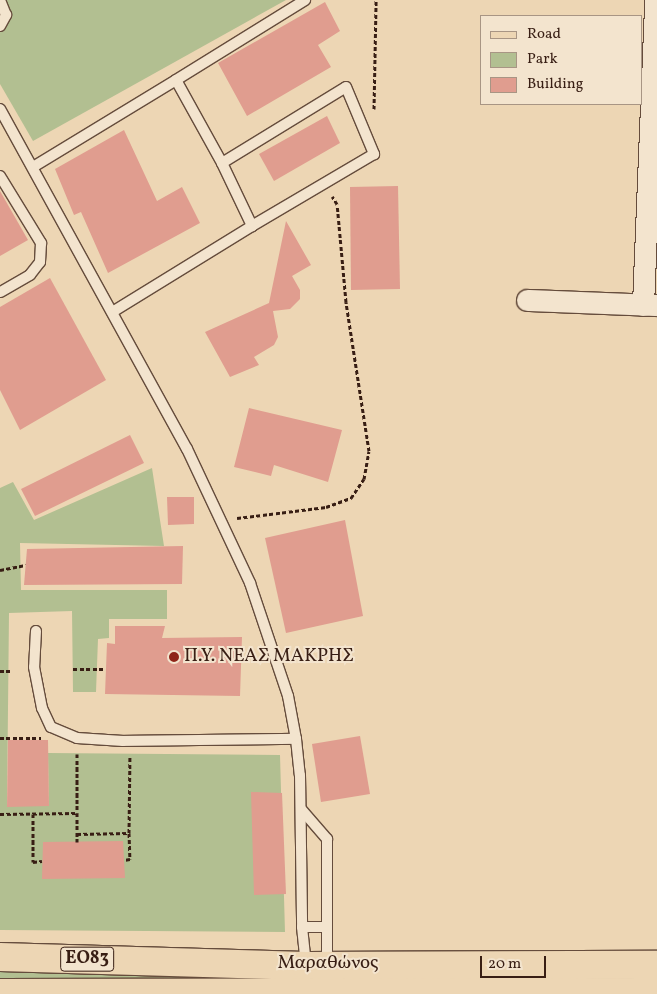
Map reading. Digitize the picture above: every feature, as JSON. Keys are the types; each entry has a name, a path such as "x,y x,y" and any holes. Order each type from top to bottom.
{"main road":[{"name":"Μαραθώνος","path":"0,958 316,979 358,993 657,992"},
{"name":"Μαραθώνος","path":"0,993 316,979 359,964 657,965"}],"street":[{"path":"527,300 650,305 655,0"},
{"path":"358,993 359,964"}],"lane":[{"path":"0,0 6,15 0,26"},
{"path":"33,167 305,0"},
{"path":"176,80 222,163 252,226"},
{"path":"112,312 374,154 346,88 222,163"},
{"path":"0,109 187,448 250,583 285,687 296,739 300,808 302,927 316,979"},
{"path":"0,176 41,243 40,262 30,275 0,292"},
{"path":"36,631 34,667 42,708 51,727 76,738 130,741 296,739"},
{"path":"300,808 327,839 327,927 316,979"},
{"path":"302,927 327,927"}],"path":[{"path":"374,115 376,0"},
{"path":"222,520 326,507 352,498 364,479 369,450 346,302 337,204 325,185"},
{"path":"0,570 26,565"},
{"path":"73,669 106,669"},
{"path":"0,671 10,671"},
{"path":"76,738 77,842"},
{"path":"124,860 130,859 130,741"},
{"path":"0,814 77,813"},
{"path":"33,814 33,862 42,861"},
{"path":"77,834 129,833"}],"green space":[{"path":"0,0 286,0 33,141 0,84"},
{"path":"152,468 164,546 20,543 21,590 167,590 167,619 109,619 109,638 98,639 96,692 73,692 72,611 9,613 7,806 49,806 48,753 280,755 285,932 0,930 0,488 13,482 34,520"},
{"path":"0,971 296,974 301,981 0,983"}],"building":[{"path":"325,2 340,31 318,45 331,67 247,116 218,63"},
{"path":"327,116 340,143 274,181 259,154"},
{"path":"124,130 157,201 182,187 200,223 108,273 81,212 74,215 55,169"},
{"path":"398,186 400,289 351,290 350,187"},
{"path":"0,191 28,240 0,256"},
{"path":"286,221 311,265 292,276 300,290 300,299 290,309 273,311 278,337 274,345 254,357 259,365 230,377 205,332 269,303"},
{"path":"50,278 106,380 20,430 0,390 0,307"},
{"path":"249,408 342,430 328,482 274,465 271,476 234,467"},
{"path":"130,435 144,463 35,516 21,489"},
{"path":"167,497 194,497 194,524 168,525"},
{"path":"345,520 363,616 286,633 265,538"},
{"path":"183,546 182,584 24,585 27,549"},
{"name":"Π.Υ. ΝΕΑΣ ΜΑΚΡΗΣ","path":"115,626 165,626 162,638 242,637 240,696 105,694 107,643 115,644"},
{"path":"360,736 370,794 321,802 312,744"},
{"path":"8,740 48,740 49,806 7,807"},
{"path":"251,792 282,793 286,894 254,895"},
{"path":"123,841 125,878 42,879 43,842"}],"place":[{"name":"Π.Υ. ΝΕΑΣ ΜΑΚΡΗΣ","path":"174,657"}]}
